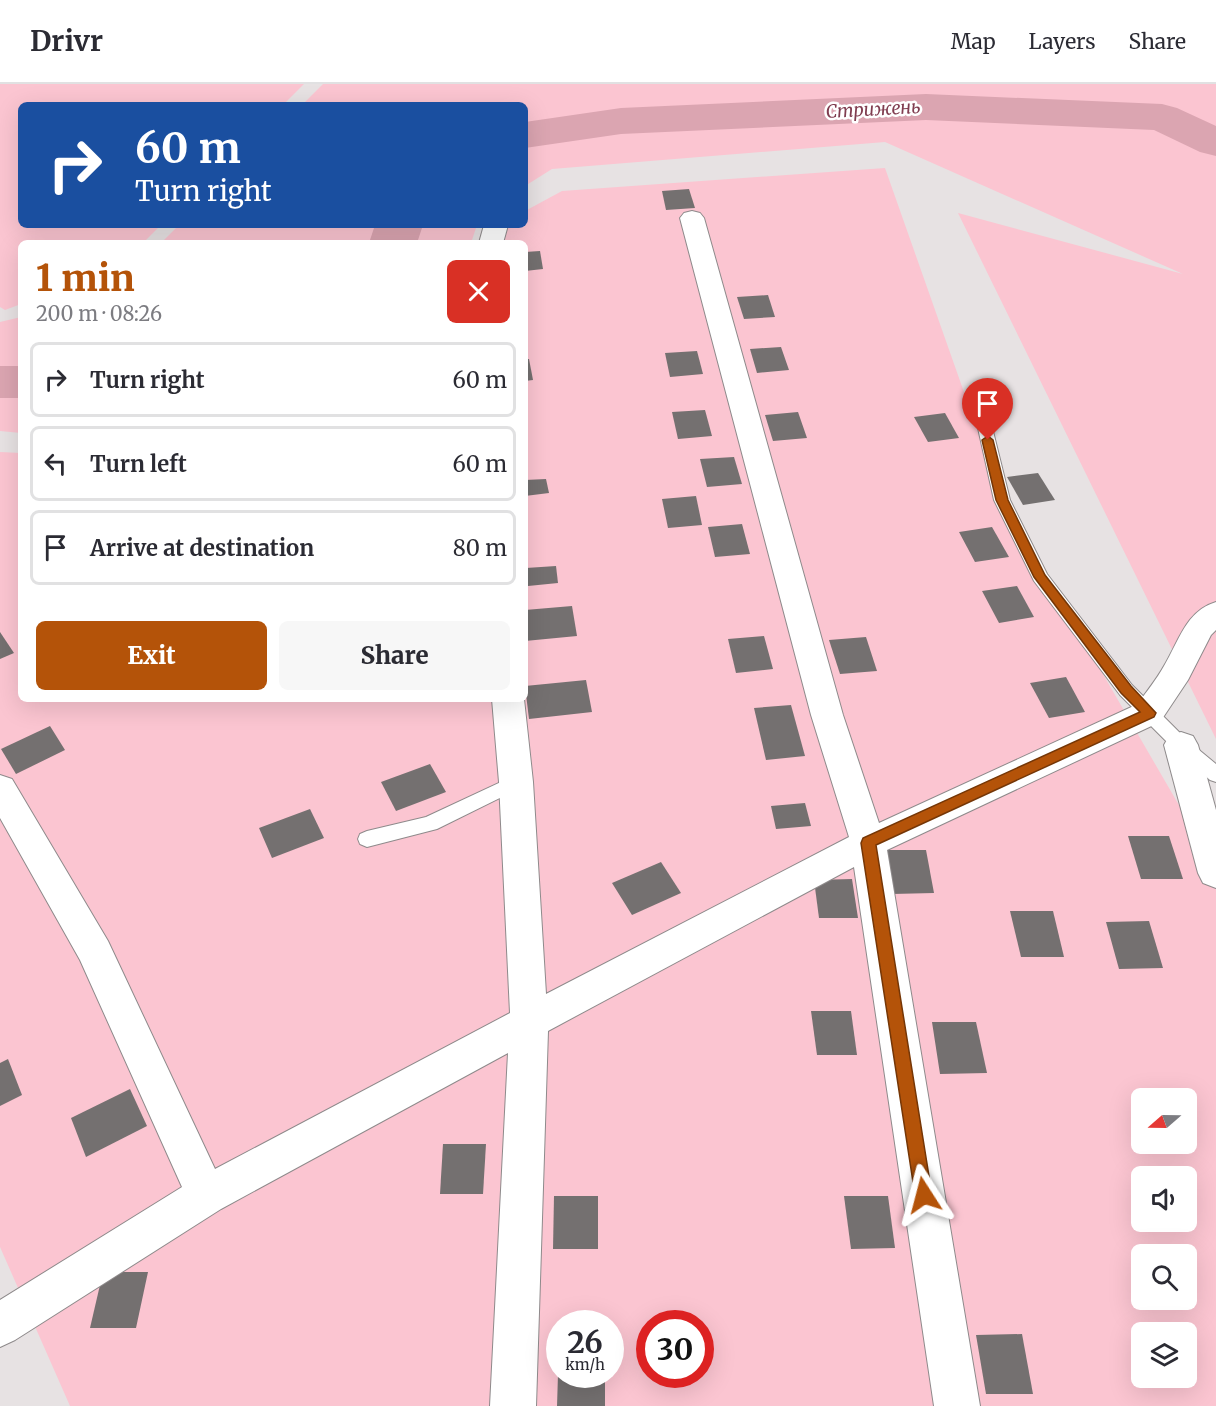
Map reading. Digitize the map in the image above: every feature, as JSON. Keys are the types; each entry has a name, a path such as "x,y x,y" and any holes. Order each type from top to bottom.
{"street":[{"path":"692,218 827,715 868,843 957,1406"},
{"path":"0,1325 206,1194 868,843 1149,713 1177,672 1199,628 1216,613"},
{"path":"508,702 516,782 529,1022 513,1406"},
{"path":"1181,745 1216,873"},
{"path":"0,788 95,951 206,1194"}],"lane":[{"path":"983,419 1002,500 1040,577 1126,690 1181,745 1216,775"},
{"path":"368,839 430,824 516,782"}],"shaded area":[{"path":"0,84 304,84 286,102 18,102 18,228 158,228 146,240 18,240 18,305 5,310 0,307"},
{"path":"323,84 1216,84 1216,739 958,213 1183,274 885,142 552,169 528,184 528,102 305,102"},
{"path":"885,168 1002,500 1216,869 1216,1406 70,1406 0,1247 0,452 18,453 18,702 528,702 528,240 488,240 498,228 528,228 528,209 562,191"},
{"path":"176,228 476,228 472,240 164,240"},
{"path":"18,318 18,433 0,431 0,322"}],"building":[{"path":"689,189 695,208 666,210 662,191"},
{"path":"540,251 543,269 528,271 528,252"},
{"path":"768,295 775,317 744,319 737,297"},
{"path":"781,347 789,370 757,373 750,349"},
{"path":"697,351 703,374 670,377 665,353"},
{"path":"528,359 529,359 533,380 528,381"},
{"path":"705,410 712,436 678,439 672,412"},
{"path":"798,412 807,438 773,441 765,415"},
{"path":"945,413 959,438 928,442 914,417"},
{"path":"734,457 742,484 707,487 700,459"},
{"path":"1038,473 1055,500 1023,505 1007,477"},
{"path":"546,479 549,493 528,496 528,480"},
{"path":"696,496 702,525 668,528 662,499"},
{"path":"742,524 750,554 715,557 708,527"},
{"path":"992,527 1009,557 975,562 959,532"},
{"path":"556,566 558,583 528,586 528,568"},
{"path":"1017,586 1034,617 999,623 982,591"},
{"path":"572,606 577,636 528,641 528,610"},
{"path":"0,632 14,653 0,659"},
{"path":"764,636 773,669 736,673 728,639"},
{"path":"866,637 877,671 840,674 829,640"},
{"path":"1066,677 1085,712 1049,718 1030,683"},
{"path":"586,680 592,712 529,719 528,686"},
{"path":"791,705 805,756 766,760 754,708"},
{"path":"50,726 65,750 16,774 1,749"},
{"path":"430,764 446,792 396,811 381,782"},
{"path":"805,803 811,826 776,829 771,806"},
{"path":"310,809 324,838 272,858 259,828"},
{"path":"1128,836 1169,836 1183,879 1141,879"},
{"path":"885,850 926,850 934,893 892,894"},
{"path":"661,862 681,893 632,915 612,883"},
{"path":"852,879 858,918 819,918 814,880"},
{"path":"1010,911 1053,911 1064,957 1021,957"},
{"path":"1149,921 1163,968 1119,969 1106,922"},
{"path":"811,1011 851,1011 857,1055 817,1055"},
{"path":"932,1022 976,1022 987,1073 940,1074"},
{"path":"8,1059 22,1095 0,1106 0,1063"},
{"path":"130,1089 147,1126 86,1157 71,1118"},
{"path":"443,1144 486,1144 483,1194 440,1194"},
{"path":"554,1196 598,1196 598,1249 553,1249"},
{"path":"844,1196 888,1196 895,1248 851,1249"},
{"path":"103,1272 148,1272 136,1328 90,1328"},
{"path":"1022,1334 1033,1394 986,1394 976,1335"},
{"path":"558,1388 605,1388 605,1406 557,1406"}],"waterway":[{"name":"Стрижень","path":"528,135 621,121 926,107 1162,117 1216,143"},
{"name":"Стрижень","path":"394,240 398,228"},
{"name":"Стрижень","path":"0,382 18,382"}],"route":[{"path":"924,1195 868,843 1149,713 1126,690 1040,577 1002,500 988,440"}]}
